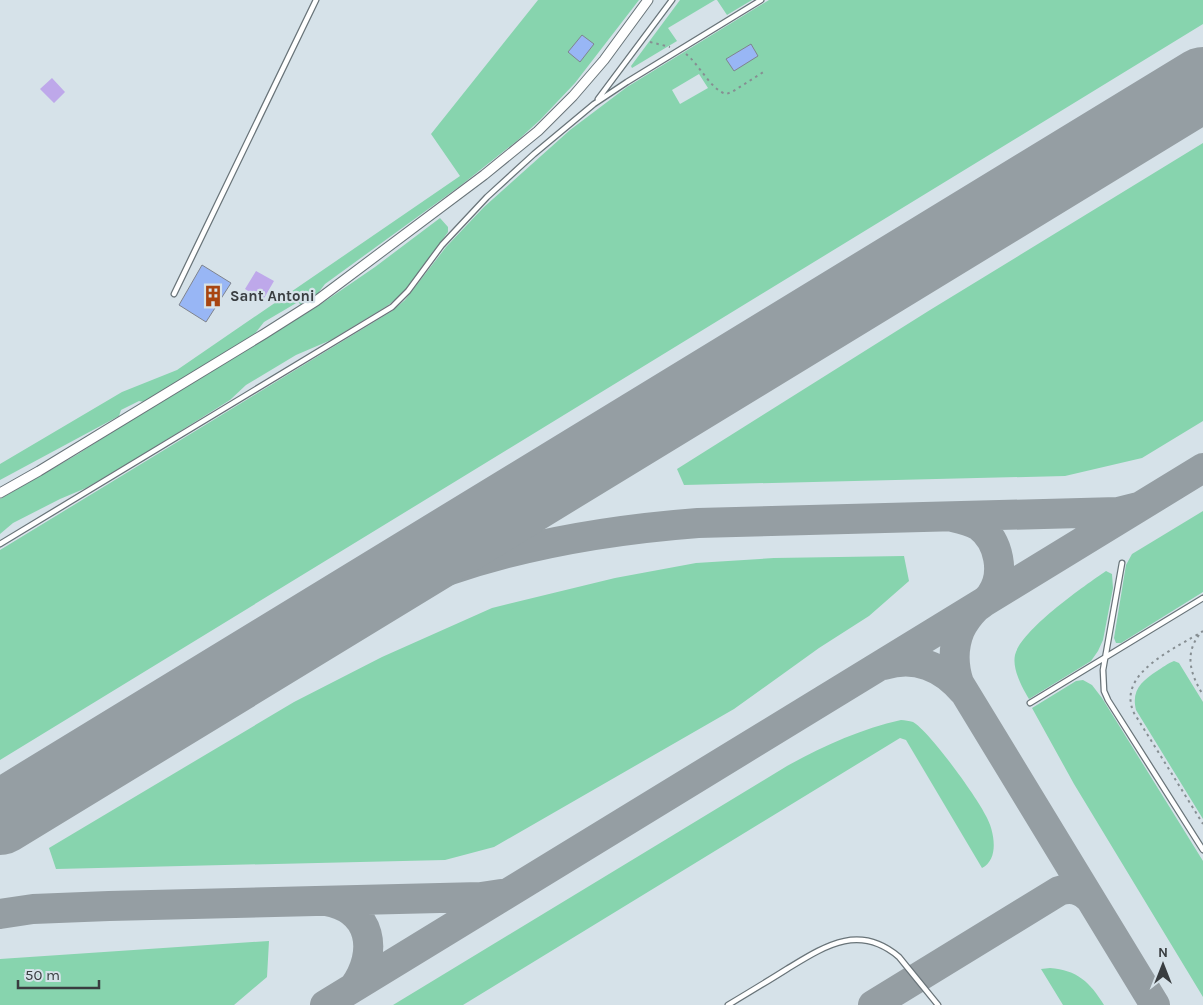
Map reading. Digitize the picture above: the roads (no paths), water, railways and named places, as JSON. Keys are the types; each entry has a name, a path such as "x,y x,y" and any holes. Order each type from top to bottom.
{"street":[{"path":"0,493 316,301 484,175 538,131 573,96 604,60 648,0"}],"lane":[{"path":"174,294 316,0"},
{"path":"594,104 672,0"},
{"path":"0,544 392,307 408,291 442,245 474,210 534,154 594,104 760,0"},
{"path":"1122,563 1105,658 1103,681 1108,700 1203,850"},
{"path":"1030,703 1203,598"},
{"path":"728,1005 818,950 836,942 854,939 878,944 893,951 938,1005"}],"place":[{"name":"Sant Antoni","path":"213,296"}]}
